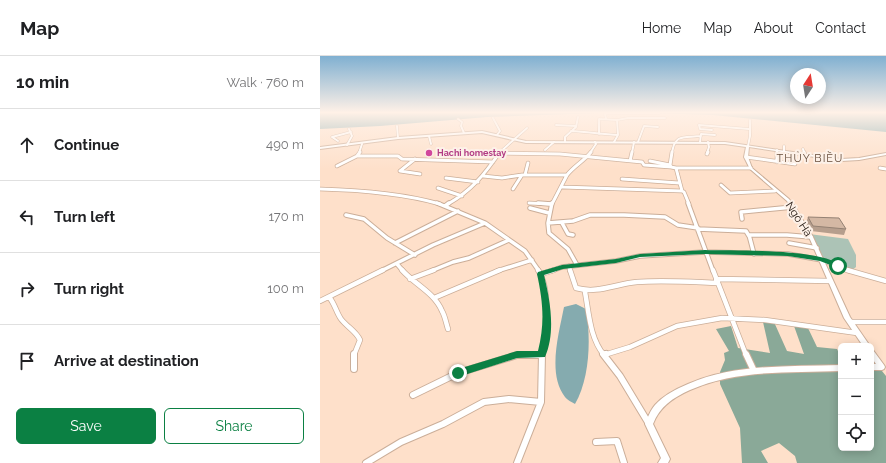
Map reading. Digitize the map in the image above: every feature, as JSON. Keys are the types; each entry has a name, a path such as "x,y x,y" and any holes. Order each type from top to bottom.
{"street":[{"path":"397,131 398,138"},
{"path":"462,131 462,135"},
{"path":"497,135 499,131"},
{"path":"445,206 462,196 478,182 500,153 524,131"},
{"path":"614,142 618,135 618,131"},
{"path":"638,142 642,131"},
{"path":"749,131 750,136 746,157 795,164"},
{"path":"338,141 332,137 351,132 352,136 347,145"},
{"path":"320,148 362,144 398,138 462,135 482,132 526,142 708,142 848,160 886,154"},
{"path":"565,142 565,137 571,132 618,135"},
{"path":"671,166 674,142 679,138 701,136 702,134 715,135"},
{"path":"429,136 431,144"},
{"path":"700,142 701,136"},
{"path":"545,150 554,142"},
{"path":"577,265 568,249 549,233 549,213 551,204 562,187 567,175 572,169 586,159 596,144 595,142"},
{"path":"630,161 634,142"},
{"path":"707,154 709,147 708,142"},
{"path":"357,156 362,144"},
{"path":"784,146 784,152"},
{"path":"803,149 805,155"},
{"path":"777,150 777,162"},
{"path":"500,153 588,155 642,162 644,165 671,166"},
{"path":"337,166 357,156 398,156 402,159 493,162"},
{"name":"Ngô Hà","path":"746,157 751,168 775,191 788,200 811,236 830,281 850,322 865,343"},
{"path":"415,159 400,171 420,174"},
{"path":"650,161 676,168 751,168"},
{"path":"513,189 523,175 528,163"},
{"path":"676,168 679,183 698,228 705,252 745,353 754,370"},
{"path":"880,168 886,169"},
{"path":"483,176 502,178 523,175 567,175"},
{"path":"660,177 660,182"},
{"path":"446,178 478,182"},
{"path":"622,180 679,183"},
{"path":"721,185 730,193 775,191"},
{"path":"562,187 602,189 635,188 682,191"},
{"path":"438,188 462,196"},
{"path":"320,190 355,190 419,198 445,206 485,223 525,251 532,260 541,274 547,304 546,336 542,355 541,402 517,463"},
{"path":"529,203 551,204"},
{"path":"530,208 549,213"},
{"path":"742,219 741,212 793,208"},
{"path":"395,243 458,211"},
{"path":"346,215 360,217 368,221 382,235 415,254"},
{"path":"548,223 562,223 590,215 665,217 678,225 698,228 746,231 754,254"},
{"path":"320,301 433,245 485,223"},
{"path":"562,223 568,234 573,235"},
{"path":"749,236 811,236"},
{"path":"410,280 453,262 469,258 509,240"},
{"path":"789,243 816,248"},
{"path":"541,274 569,266 616,261 640,256 705,252 788,254 822,260 851,271 886,281"},
{"path":"434,298 492,272 532,260"},
{"path":"397,264 410,280 427,291 434,298 442,310 448,329"},
{"path":"569,266 576,288 585,292 599,291 634,282 717,281 746,278 783,281 795,279 830,281"},
{"path":"585,292 593,339 597,347 620,376 649,424 665,462"},
{"path":"329,296 335,303 339,317 358,336 360,340 354,353 354,369"},
{"path":"604,355 630,347 678,326 732,318 765,320 857,333"},
{"path":"850,322 886,322"},
{"path":"413,395 458,373 517,355 542,355"},
{"path":"874,356 884,369"},
{"path":"874,367 884,369"},
{"path":"649,424 652,414 664,401 688,387 726,374 754,370 838,368"},
{"path":"366,463 401,442 435,428 484,402 509,399 541,402"},
{"path":"596,442 617,441 624,463"}],"green space":[{"path":"809,234 848,239 856,255 856,267 851,271 822,260"},
{"path":"763,322 774,322 787,351 804,354 794,326 808,328 817,347 837,349 838,451 874,451 874,361 886,376 886,463 797,463 795,456 779,443 761,451 768,463 742,463 740,428 720,384 720,372 725,360 724,353 729,351 716,329 731,326 738,348 770,353"}],"water":[{"path":"576,304 586,309 589,345 584,382 575,404 566,398 560,388 555,365 557,341 564,307"}],"building":[{"path":"808,217 839,218 846,229 813,226"}],"place":[{"name":"Hachi homestay","path":"429,153"}],"district":[{"name":"THỦY BIỀU","path":"810,158"}],"route":[{"path":"458,373 517,355 542,355 546,336 547,304 541,274 562,267 616,261 658,254 705,252 788,254 822,260 838,266"}]}
